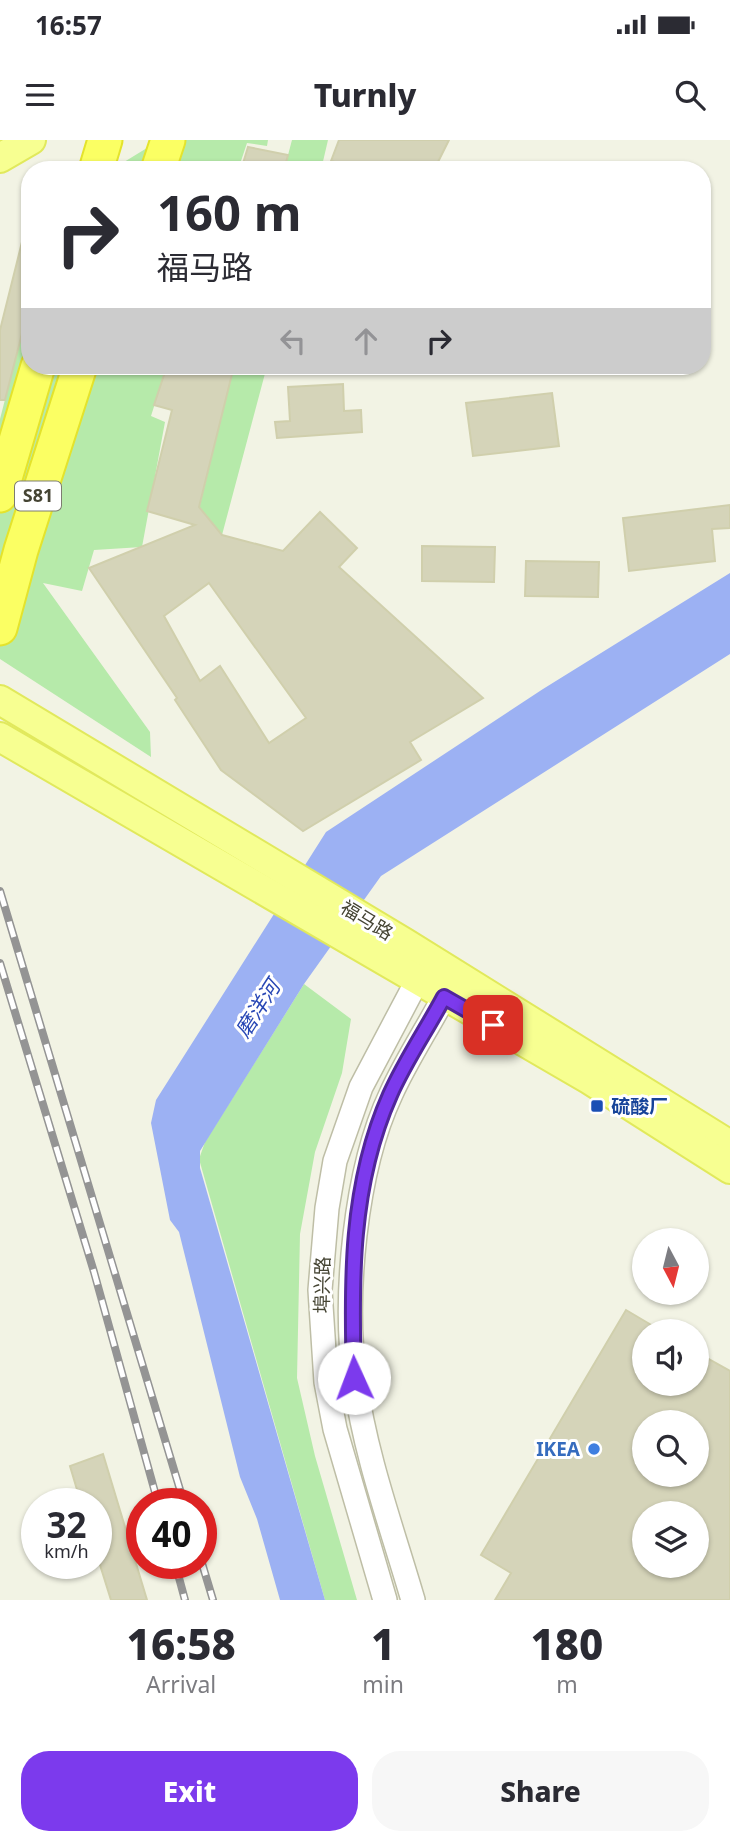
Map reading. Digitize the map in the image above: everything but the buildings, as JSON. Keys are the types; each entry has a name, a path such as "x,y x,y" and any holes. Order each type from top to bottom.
{"highway":[{"path":"99,161 105,140"},
{"path":"139,161 145,140"},
{"path":"161,161 168,140"},
{"name":"S81","path":"0,495 35,375"},
{"name":"S81","path":"0,628 21,550 77,375"}],"main road":[{"path":"0,158 31,140"},
{"name":"福马路","path":"0,700 295,876 730,1145"},
{"name":"福马路","path":"0,737 590,1080 730,1169"}],"street":[{"name":"埠兴路","path":"384,1600 335,1429 326,1382 320,1290 327,1208 335,1161 362,1087 417,981"},
{"name":"埠兴路","path":"413,1600 363,1425 354,1378 351,1292 356,1217 386,1107 444,997"}],"green space":[{"path":"160,140 268,140 267,146 247,143 241,161 126,161"},
{"path":"292,140 328,140 323,161 286,161"},
{"path":"21,337 21,375 164,375 151,416 165,422 142,547 94,550 82,591 43,583 150,732 151,757 0,659 0,419"},
{"path":"232,375 265,375 222,535 209,519 195,525"},
{"path":"304,984 351,1019 342,1073 315,1152 300,1234 297,1378 315,1456 357,1600 325,1600 199,1159 205,1142"}],"water":[{"name":"磨洋河","path":"730,573 730,654 381,876 304,984 200,1151 200,1168 325,1600 280,1600 257,1519 240,1477 179,1232 170,1220 151,1123 156,1100 326,832 543,689"}],"railway":[{"path":"0,891 179,1488"},
{"path":"0,963 94,1272 154,1488"},
{"path":"179,1579 185,1600"},
{"path":"207,1579 213,1600"}],"place":[{"name":"硫酸厂","path":"597,1106"},
{"name":"IKEA","path":"594,1449"}],"route":[{"path":"354,1378 351,1292 356,1217 368,1164 390,1096 444,997 493,1025"}]}
